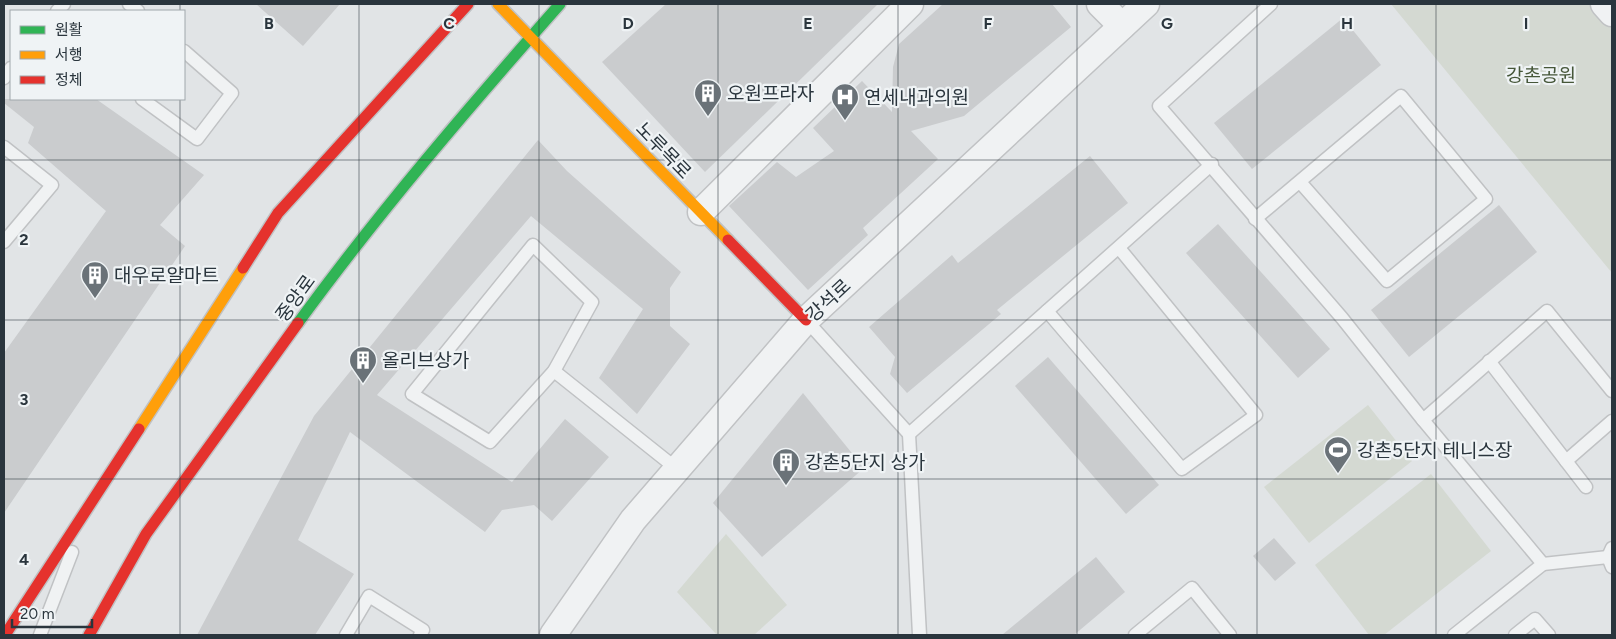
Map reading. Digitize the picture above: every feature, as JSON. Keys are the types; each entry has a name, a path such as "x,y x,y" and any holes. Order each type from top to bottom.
{"main road":[{"path":"5,635 278,213 442,35 468,4"},
{"name":"노루목로","path":"498,4 806,320"},
{"name":"중앙로","path":"89,635 146,534 344,260 531,36 560,4"}],"street":[{"path":"700,212 910,4"},
{"path":"1100,4 1122,26"},
{"name":"강석로","path":"553,635 633,520 806,320 1146,4"},
{"path":"1604,4 1612,13"}],"lane":[{"path":"1271,4 1159,106 1212,164 1255,219 1342,318 1423,420 1543,564"},
{"path":"143,100 197,139 232,93 185,52"},
{"path":"1255,219 1400,96 1486,199 1388,281 1300,182"},
{"path":"4,147 52,185 4,242"},
{"path":"910,439 1047,311 1212,164"},
{"path":"533,245 592,302 554,371 490,442 412,394 533,245"},
{"path":"1047,311 1182,469 1256,415 1119,248"},
{"path":"1423,420 1546,311 1612,390"},
{"path":"806,320 910,439 919,635"},
{"path":"1489,362 1586,487"},
{"path":"554,371 677,468"},
{"path":"1566,461 1612,421"},
{"path":"40,635 89,507"},
{"path":"1457,634 1543,564 1611,557"},
{"path":"1135,635 1192,588 1230,635"},
{"path":"346,635 369,596 423,630 420,635"},
{"path":"1515,635 1535,619 1548,635"}],"green space":[{"name":"강촌공원","path":"1391,4 1595,4 1612,24 1612,273"},
{"name":"강촌5단지 테니스장","path":"1368,405 1412,461 1309,543 1264,487"},
{"path":"1431,474 1491,551 1384,635 1369,635 1315,565"},
{"path":"726,534 787,605 754,635 717,635 677,592"}],"building":[{"path":"256,4 340,4 303,46"},
{"name":"오원프라자","path":"666,4 878,4 705,172 602,62"},
{"path":"943,4 1052,4 1071,27 964,116 911,131 938,159 863,228 868,235 808,290 729,206 777,162 796,177 834,151 813,128 862,81 892,112 893,67 899,44"},
{"path":"1343,18 1381,65 1252,169 1214,123"},
{"name":"대우로얄마트","path":"4,99 97,100 204,175 160,225 185,246 4,513 4,353 106,211 28,143 34,127 4,103"},
{"path":"538,140 567,171 681,272 670,288 670,326 690,344 637,414 599,378 643,309 531,216 377,395 512,482 565,419 609,457 552,521 534,505 502,510 485,532 350,432 298,540 354,574 315,635 197,635 314,416"},
{"path":"1090,156 1128,203 997,310 1001,314 907,393 890,374 895,357 869,327 952,255 958,263"},
{"path":"1499,205 1537,252 1409,357 1371,310"},
{"path":"1218,224 1330,349 1298,378 1186,253"},
{"path":"1048,357 1159,485 1126,514 1015,386"},
{"name":"강촌5단지 상가","path":"803,393 864,468 762,557 713,503"},
{"path":"1274,538 1296,563 1275,581 1253,556"},
{"path":"1096,557 1125,592 1074,635 1002,635"}],"traffic: fast":[{"path":"298,323 425,160 560,4"}],"traffic: slow":[{"path":"498,4 728,240"},
{"path":"139,429 243,268"}],"traffic: jam":[{"path":"243,268 278,213 468,4"},
{"path":"728,240 806,320"},
{"path":"89,635 146,534 298,323"},
{"path":"5,635 139,429"}],"place":[{"name":"오원프라자","path":"708,117"},
{"name":"연세내과의원","path":"845,121"},
{"name":"대우로얄마트","path":"95,299"},
{"name":"올리브상가","path":"363,384"},
{"name":"강촌5단지 테니스장","path":"1338,474"},
{"name":"강촌5단지 상가","path":"786,486"}]}
